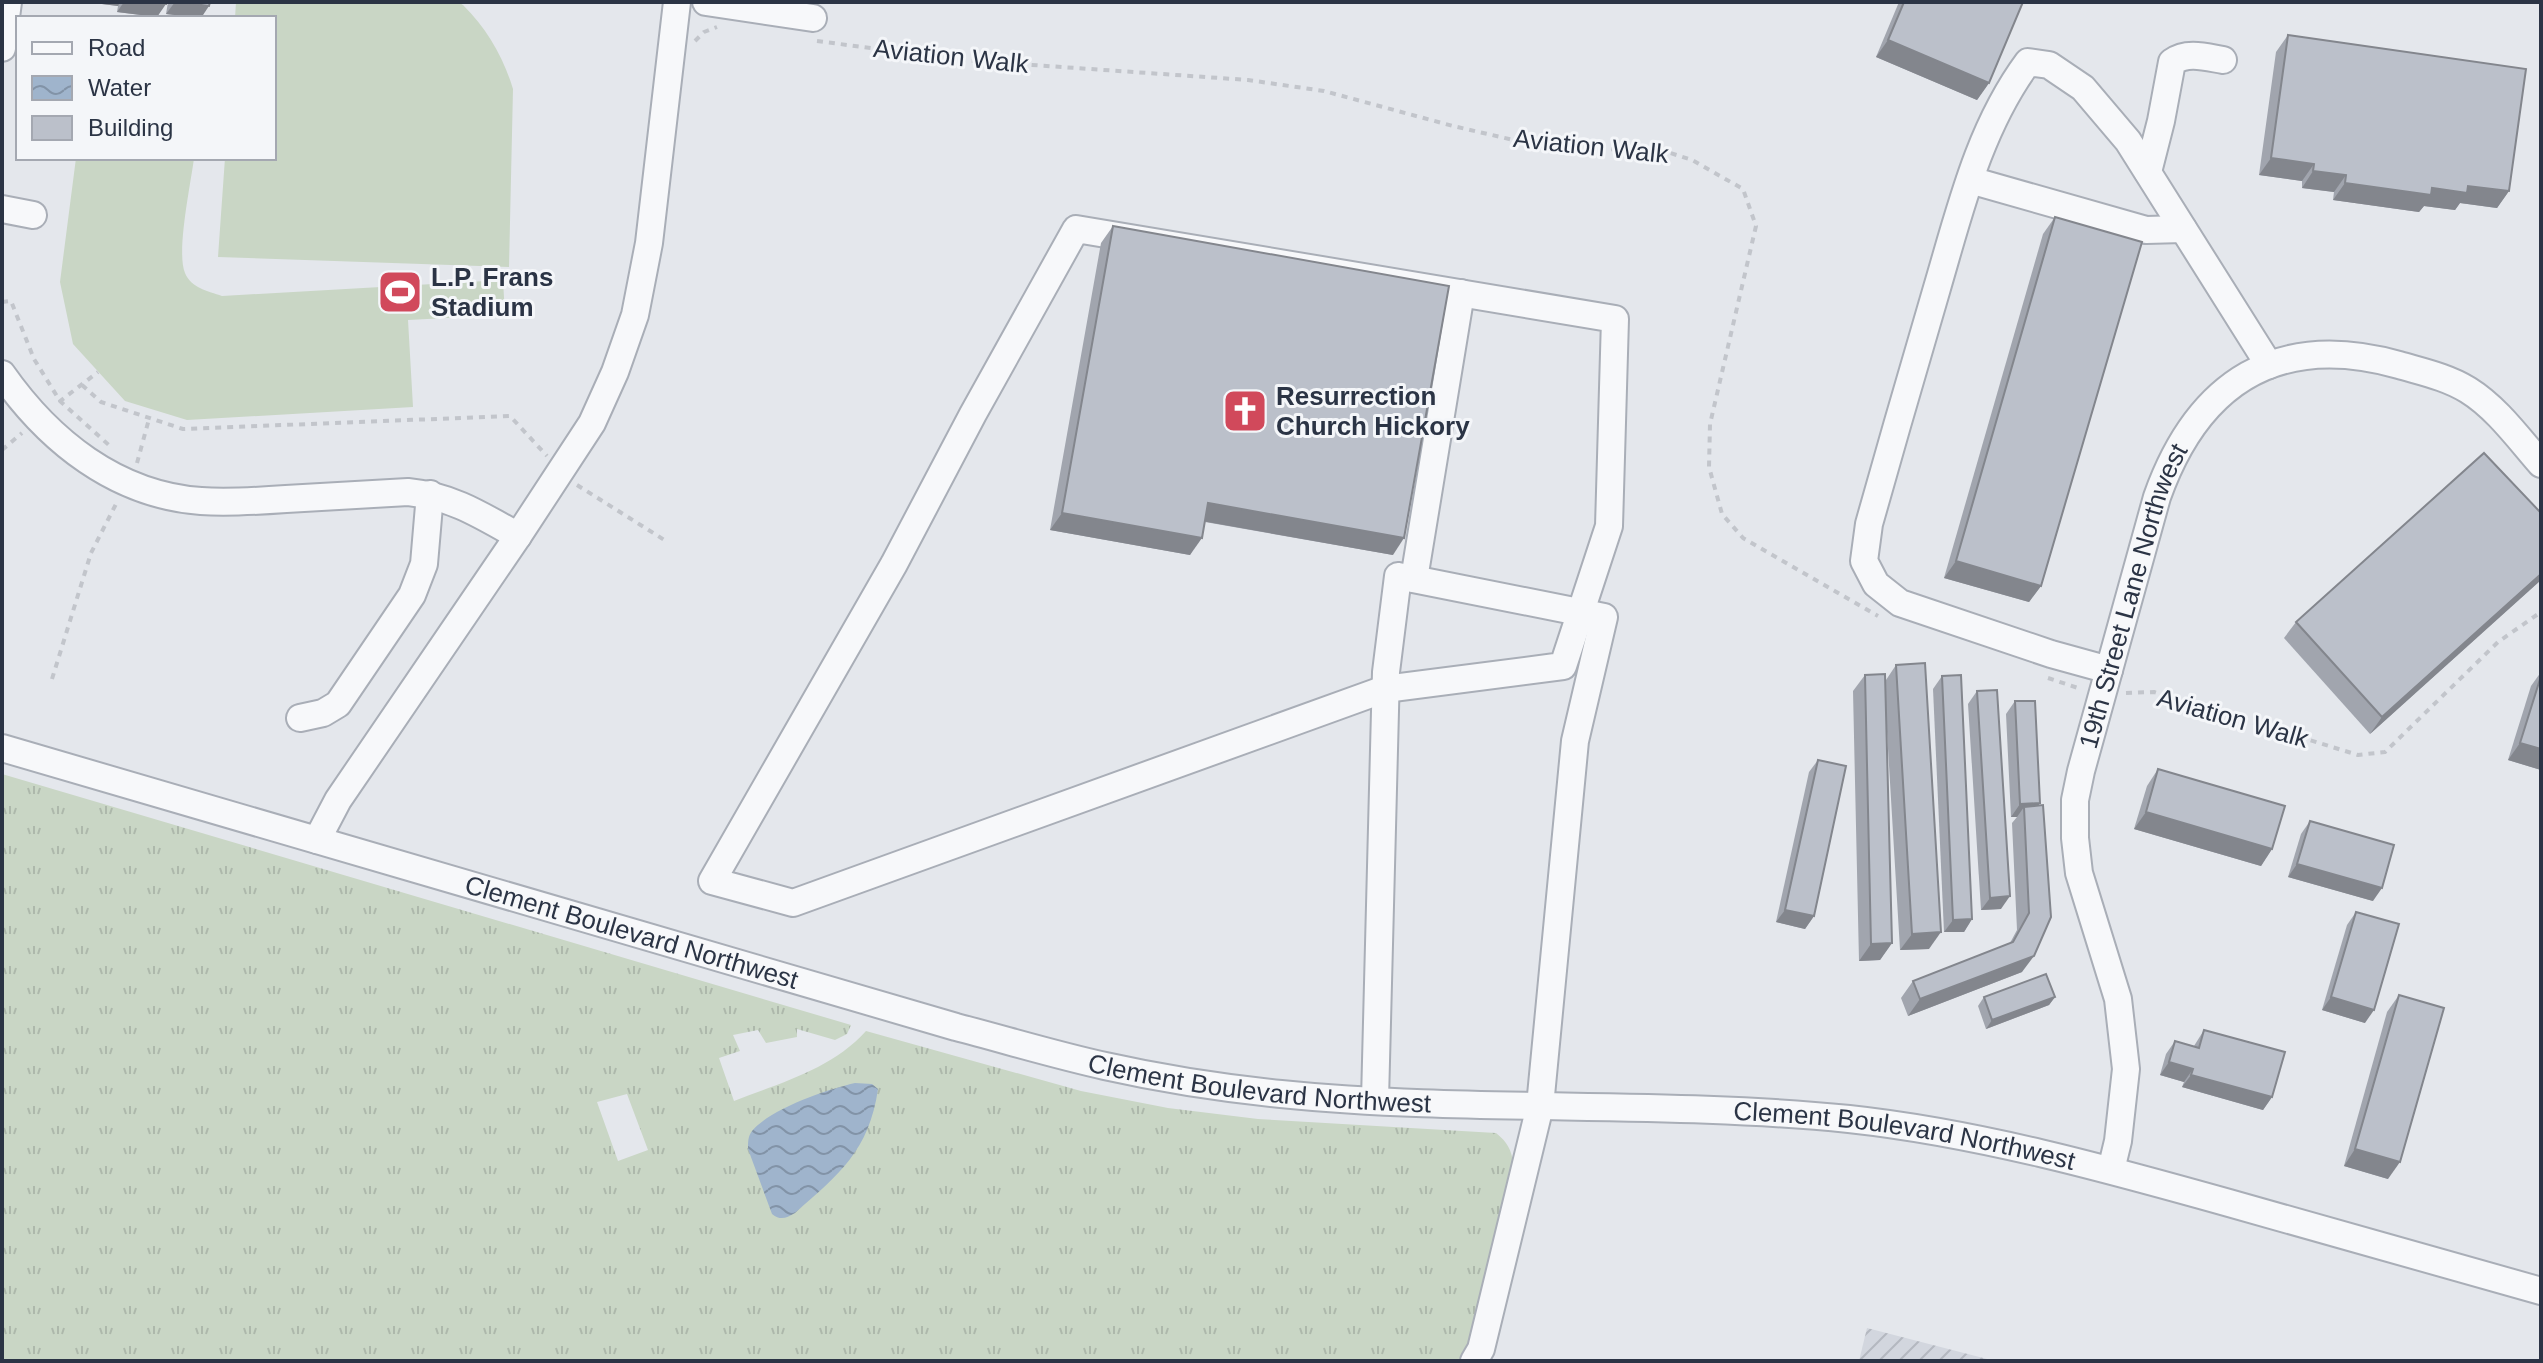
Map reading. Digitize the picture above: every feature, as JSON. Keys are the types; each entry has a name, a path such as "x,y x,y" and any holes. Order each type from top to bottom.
{"street":[{"path":"2,48 8,2"},
{"path":"317,840 338,800 592,423 615,372 635,315 649,243 677,2"},
{"path":"706,2 810,28"},
{"path":"2148,172 2172,62 2180,56 2190,55 2223,60"},
{"path":"2106,682 2051,654 1900,603 1876,584 1864,561 1869,524 1970,180 1981,147 2010,86 2028,62 2049,65 2083,88 2128,141 2269,365"},
{"path":"1970,180 2146,230 2183,229"},
{"path":"2,209 33,215"},
{"path":"1076,229 1461,293 1615,319 1609,526 1563,666 1385,689 793,903 712,881 894,564 1076,229"},
{"path":"1414,579 1461,293"},
{"name":"19th Street Lane Northwest","path":"2111,1170 2118,1141 2126,1069 2118,999 2079,873 2075,800 2157,497 2170,462 2195,421 2221,394 2244,378 2269,365 2314,355 2349,354 2440,376 2471,392 2492,410 2541,464"},
{"path":"2,374 25,406 71,450 126,483 198,501 233,502 408,492 430,494 462,505 518,536"},
{"path":"300,718 323,713 338,704 412,595 424,564 430,494"},
{"path":"1375,1100 1385,689 1398,576 1604,617 1575,741 1540,1106 1481,1349 1474,1361"},
{"name":"Clement Boulevard Northwest","path":"2,748 956,1027 1105,1066 1192,1083 1251,1090 1375,1100 1652,1107 1847,1119 1984,1140 2111,1170 2541,1291"}],"path":[{"path":"693,48 695,40 704,32 715,27 731,29"},
{"name":"Aviation Walk","path":"810,28 961,60 1248,80 1324,91 1544,147 1664,151 1692,160 1743,189 1756,226 1710,424 1709,467 1722,514 1743,538 1875,615 1890,620"},
{"path":"2,302 11,301 34,359 60,401 95,435 116,450"},
{"path":"82,385 101,402 183,429 510,416 547,457 541,466"},
{"path":"126,458 136,465 149,419"},
{"path":"573,483 666,541"},
{"path":"52,679 91,553 121,492"},
{"name":"Aviation Walk","path":"2039,675 2069,686 2106,682 2154,692 2358,755 2385,752 2498,642 2541,612"}],"shaded area":[{"path":"1867,1328 1991,1360 1859,1361"}],"green space":[{"path":"236,2 458,2 463,5 493,44 513,89 509,267 218,257 225,160 276,160 276,16 235,16"},
{"name":"L.P. Frans Stadium","path":"76,160 194,160 182,250 185,273 196,286 222,296 503,280 505,315 408,320 413,407 187,420 125,401 73,344 60,282"},
{"path":"2,774 851,1025 847,1034 835,1040 797,1029 797,1037 766,1043 758,1030 733,1035 740,1051 719,1058 734,1101 821,1065 866,1031 1081,1091 1168,1108 1258,1119 1496,1133 1508,1146 1513,1161 1514,1173 1472,1333 1460,1361 2,1361","holes":["627,1094 648,1150 618,1161 597,1102"]}],"water":[{"path":"855,1083 872,1084 878,1089 874,1111 859,1145 850,1160 825,1186 795,1213 778,1218 772,1214 748,1149 751,1133 760,1123 785,1108"}],"building":[{"path":"178,2 210,2 209,6"},
{"path":"1904,2 2023,2 1989,83 1888,40"},
{"path":"2288,35 2526,69 2509,191 2468,186 2467,193 2432,188 2431,195 2345,183 2346,175 2313,171 2314,164 2271,158"},
{"path":"2055,217 2142,242 2041,586 1956,561"},
{"name":"Resurrection Church Hickory","path":"1113,226 1449,286 1404,538 1208,503 1202,538 1062,513"},
{"path":"2484,453 2541,513 2541,574 2382,717 2296,622"},
{"path":"1925,663 1941,932 1912,934 1896,665"},
{"path":"1885,674 1892,943 1871,944 1865,675"},
{"path":"1961,675 1972,919 1953,920 1942,676"},
{"path":"2541,676 2541,749 2520,743"},
{"path":"1997,690 2010,896 1990,898 1977,691"},
{"path":"2015,701 2035,701 2040,803 2020,804"},
{"path":"1818,760 1846,766 1814,916 1785,910"},
{"path":"2158,769 2285,806 2272,849 2146,812"},
{"path":"2043,805 2051,917 2034,956 1920,999 1913,981 2013,942 2029,913 2024,807"},
{"path":"2310,821 2394,845 2382,888 2297,864"},
{"path":"2356,912 2399,924 2374,1010 2331,997"},
{"path":"2046,974 2055,997 1992,1020 1984,997"},
{"path":"2399,995 2444,1008 2400,1162 2355,1149"},
{"path":"2204,1030 2285,1052 2272,1097 2191,1075 2193,1069 2169,1062 2175,1041 2199,1048"}],"place":[{"name":"L.P. Frans Stadium","path":"400,292"},
{"name":"Resurrection Church Hickory","path":"1245,411"}]}
